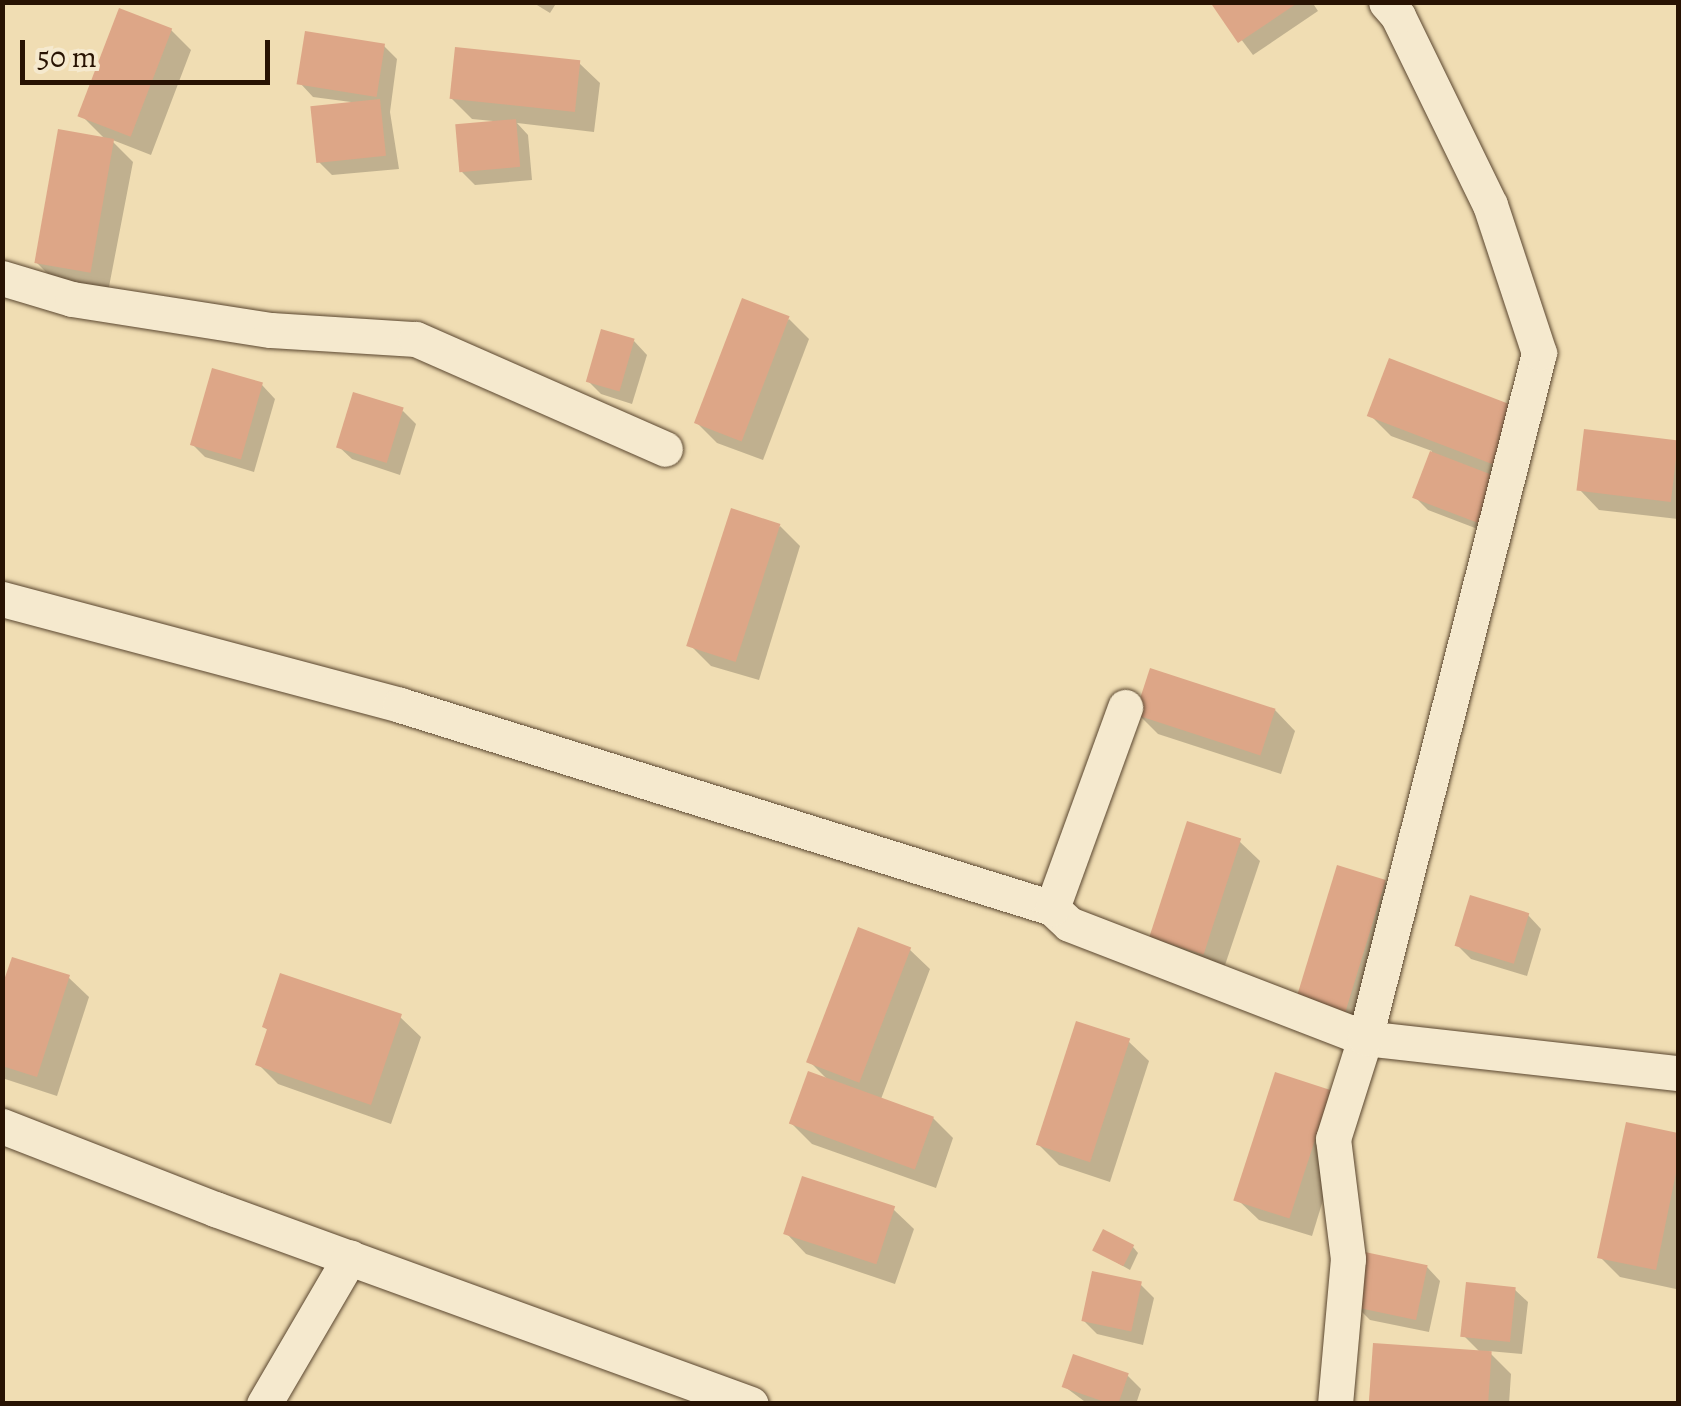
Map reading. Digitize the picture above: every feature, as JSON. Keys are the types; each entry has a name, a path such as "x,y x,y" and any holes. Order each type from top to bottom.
{"street":[{"path":"1335,1404 1348,1258 1333,1138 1366,1038 1539,353 1490,205 1398,16 1386,2"},
{"path":"2,278 72,299 271,330 416,339 665,449"},
{"path":"2,599 400,705 1052,908 1069,924 1366,1038 1678,1072"},
{"path":"1052,908 1125,707"},
{"path":"2,1126 746,1402"},
{"path":"264,1404 350,1257"}],"building":[{"path":"1210,2 1299,2 1238,43"},
{"path":"119,8 172,28 131,137 77,116"},
{"path":"305,31 385,44 377,97 297,84"},
{"path":"455,47 580,60 575,112 450,99"},
{"path":"380,99 386,156 316,163 310,106"},
{"path":"516,119 520,167 459,172 455,124"},
{"path":"58,129 114,139 91,273 34,263"},
{"path":"742,298 790,316 742,441 694,423"},
{"path":"601,329 635,339 619,392 586,382"},
{"path":"1389,358 1517,407 1495,465 1367,416"},
{"path":"212,368 263,383 241,460 190,445"},
{"path":"353,392 404,407 387,463 336,447"},
{"path":"1584,429 1678,441 1671,502 1576,491"},
{"path":"1430,451 1500,478 1482,525 1412,498"},
{"path":"731,508 780,524 736,662 686,646"},
{"path":"1150,668 1276,709 1260,755 1135,715"},
{"path":"1187,821 1241,839 1204,955 1149,937"},
{"path":"1337,865 1386,880 1345,1013 1296,998"},
{"path":"1470,895 1529,913 1514,964 1455,946"},
{"path":"858,927 911,947 859,1083 806,1062"},
{"path":"12,957 70,975 37,1077 2,1066 2,986"},
{"path":"280,973 402,1014 371,1105 255,1065 267,1029 262,1027"},
{"path":"1076,1021 1130,1039 1090,1162 1036,1145"},
{"path":"808,1071 934,1117 915,1169 789,1124"},
{"path":"1275,1072 1331,1090 1289,1219 1233,1200"},
{"path":"1626,1122 1678,1133 1678,1163 1656,1270 1597,1258"},
{"path":"802,1176 895,1206 876,1264 783,1234"},
{"path":"1103,1229 1134,1245 1123,1266 1092,1250"},
{"path":"1365,1252 1428,1265 1416,1320 1353,1307"},
{"path":"1092,1271 1142,1282 1131,1331 1081,1321"},
{"path":"1466,1282 1516,1287 1510,1342 1460,1337"},
{"path":"1373,1343 1492,1351 1488,1404 1369,1404"},
{"path":"1073,1354 1129,1373 1118,1404 1062,1387"}]}
